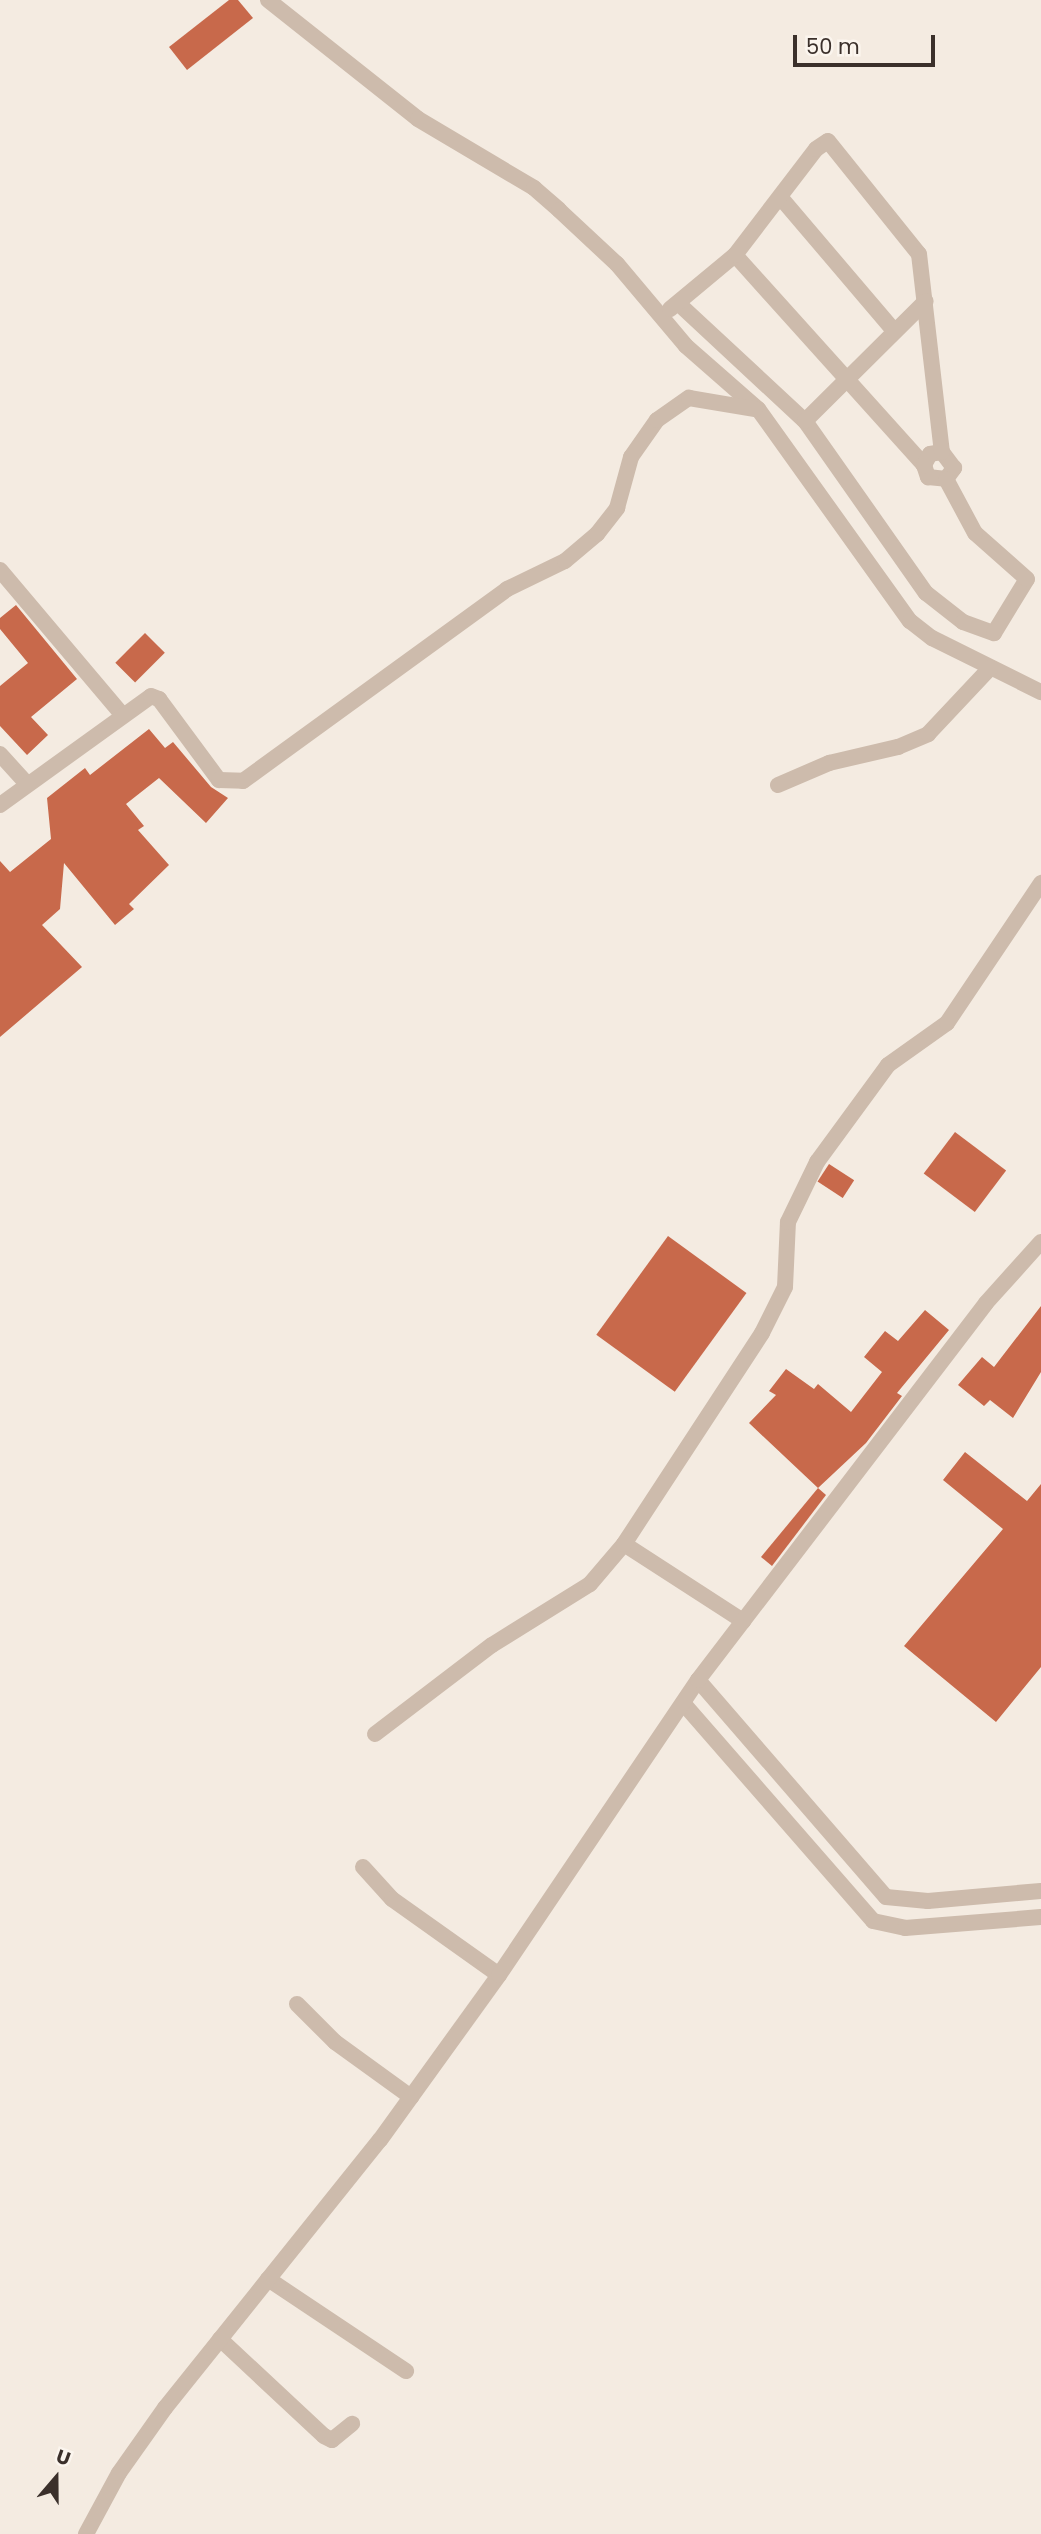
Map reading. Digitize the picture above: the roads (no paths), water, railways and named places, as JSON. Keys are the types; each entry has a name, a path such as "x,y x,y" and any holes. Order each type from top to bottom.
{"street":[{"path":"268,0 418,119 534,188 559,210 617,264 659,316 758,409 814,480 909,621 990,668 1041,692"},
{"path":"659,316 679,304 735,255 816,149 828,142 916,247 926,301 942,452 953,461 946,479 975,533 1027,579 994,633 963,622 926,593 805,421 679,304"},
{"path":"780,198 894,331"},
{"path":"735,255 924,465 928,477 946,479"},
{"path":"805,421 926,301"},
{"path":"0,805 144,697 159,699 219,780 230,784 243,781 507,589 565,561 597,534 617,508 631,457 657,420 689,398 758,409"},
{"path":"924,465 930,454 942,452"},
{"path":"0,570 121,713"},
{"path":"778,785 829,763 898,747 928,734 990,668"},
{"path":"0,754 27,784"},
{"path":"375,1734 492,1645 590,1584 624,1544 762,1333 785,1287 788,1222 817,1162 888,1065 947,1023 1041,884"},
{"path":"86,2534 119,2473 220,2339 411,2097 499,1975 698,1680 986,1303 1041,1242"},
{"path":"624,1544 743,1621"},
{"path":"698,1680 886,1897 896,1900 1041,1891"},
{"path":"683,1703 873,1921 892,1927 1041,1917"},
{"path":"737,1765 755,1746"},
{"path":"363,1867 392,1899 499,1975"},
{"path":"842,1885 861,1867"},
{"path":"297,2004 335,2042 411,2097"},
{"path":"268,2279 406,2371"},
{"path":"220,2339 324,2436 332,2440 352,2424"}]}
